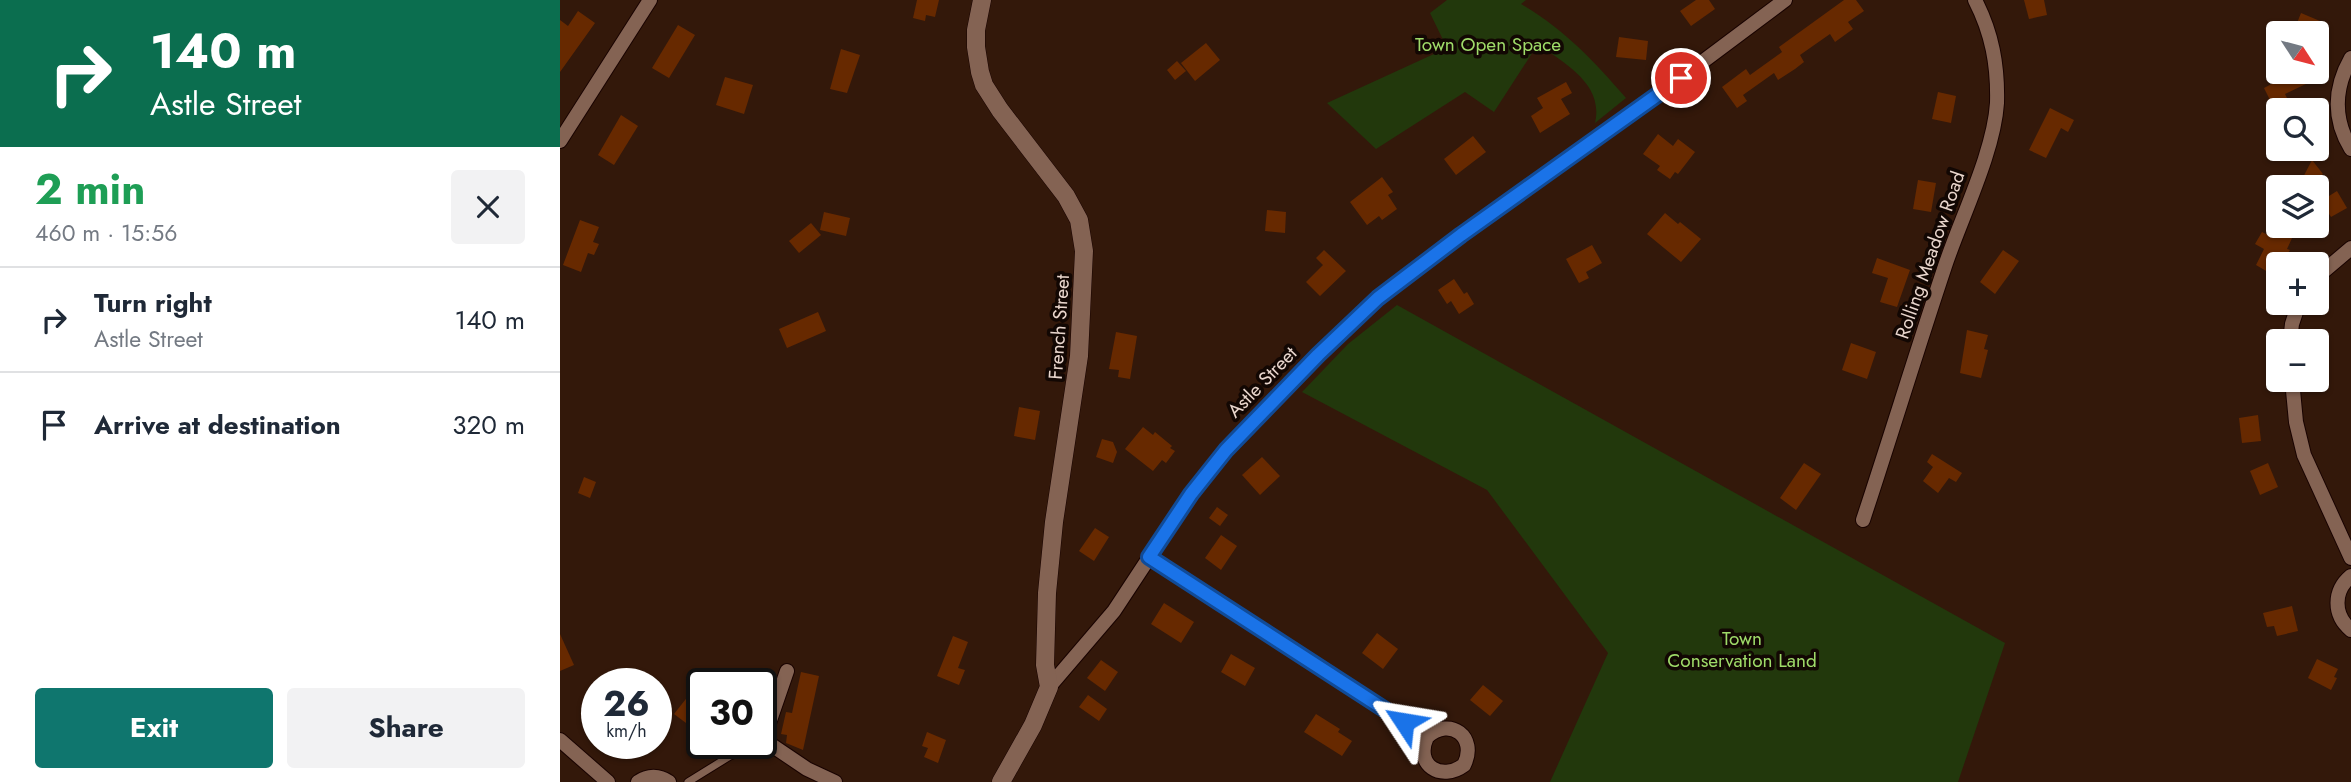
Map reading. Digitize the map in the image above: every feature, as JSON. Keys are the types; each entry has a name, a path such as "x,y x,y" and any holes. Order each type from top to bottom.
{"street":[{"path":"560,141 650,0"},
{"name":"French Street","path":"982,0 976,30 976,47 984,85 1066,196 1079,220 1083,238 1084,292 1079,356 1054,522 1047,593 1045,666 1049,687"},
{"name":"Astle Street","path":"1001,782 1033,725 1049,687 1114,611 1191,494 1226,450 1318,355 1378,298 1785,0"},
{"name":"Rolling Meadow Road","path":"1863,520 1945,265 1986,152 1997,104 1994,53 1988,25 1975,0"},
{"path":"2351,58 2342,78 2338,102 2341,128 2351,149"},
{"path":"2329,267 2351,248"},
{"path":"2293,392 2296,422 2304,455 2351,558"},
{"path":"1149,557 1427,737"},
{"path":"2351,576 2339,590 2337,603 2340,616 2351,630"},
{"path":"777,700 787,671"},
{"path":"560,740 608,782"},
{"path":"777,749 807,769 835,782"},
{"path":"638,782 656,776 669,782"}],"lane":[{"path":"688,782 725,759"}],"green space":[{"name":"Town Open Space","path":"1447,0 1526,0 1521,4 1578,46 1626,98 1595,123 1594,97 1588,86 1580,76 1538,44 1494,112 1465,92 1376,149 1327,103 1447,48 1430,13"},
{"name":"Town Conservation Land","path":"1397,305 2005,643 1958,782 1550,782 1608,653 1487,490 1302,392 1348,344"}],"building":[{"path":"917,0 939,0 935,17 926,15 925,21 913,18"},
{"path":"1696,0 1709,0 1715,9 1691,26 1680,11"},
{"path":"1844,0 1856,0 1864,11 1848,22 1853,29 1835,42 1830,34 1800,55 1804,62 1795,69 1778,80 1774,73 1743,95 1747,101 1737,108 1722,87 1746,69 1750,75 1782,52 1779,47"},
{"path":"2024,0 2044,0 2047,15 2029,19"},
{"path":"578,11 595,23 560,72 560,20 568,26"},
{"path":"2301,13 2320,21 2298,21"},
{"path":"678,25 695,35 669,78 652,68"},
{"path":"1619,37 1648,41 1646,60 1616,57"},
{"path":"1206,43 1220,60 1195,81 1181,63"},
{"path":"841,49 860,55 847,93 830,89"},
{"path":"1177,61 1186,71 1175,80 1167,70"},
{"path":"725,77 753,85 744,114 716,105"},
{"path":"1566,82 1572,93 1561,99 1570,114 1540,133 1531,116 1543,108 1537,98"},
{"path":"2272,84 2306,84 2285,94 2287,98 2269,98 2264,88"},
{"path":"1938,92 1956,96 1951,123 1932,119"},
{"path":"2050,108 2074,120 2068,132 2061,128 2046,158 2029,150"},
{"path":"621,115 638,126 614,165 598,155"},
{"path":"1658,134 1673,146 1678,139 1695,152 1678,174 1675,172 1670,179 1657,170 1660,166 1643,154"},
{"path":"1473,136 1486,152 1456,175 1444,159"},
{"path":"2311,161 2323,174 2322,175 2304,175"},
{"path":"1382,177 1393,192 1388,195 1397,209 1382,220 1379,216 1367,225 1350,202"},
{"path":"1918,180 1936,183 1931,212 1913,209"},
{"path":"2337,191 2347,208 2331,217 2329,196"},
{"path":"1267,210 1286,212 1285,233 1265,231"},
{"path":"824,212 850,218 846,236 820,230"},
{"path":"1665,213 1701,239 1681,262 1647,234"},
{"path":"580,220 599,227 593,242 599,244 594,255 588,253 581,272 563,265"},
{"path":"811,223 821,235 799,253 789,241"},
{"path":"2262,232 2266,234 2266,238 2292,238 2287,249 2290,250 2289,252 2266,252 2266,271 2256,265 2264,249 2255,244"},
{"path":"1592,245 1602,263 1586,272 1589,278 1579,283 1566,259"},
{"path":"1324,250 1346,271 1320,296 1306,282 1323,265 1316,258"},
{"path":"2003,250 2019,261 1995,294 1980,282"},
{"path":"1877,258 1910,270 1897,307 1880,302 1888,278 1872,273"},
{"path":"1454,279 1474,304 1459,314 1451,301 1447,304 1438,290"},
{"path":"818,312 826,331 787,348 779,329"},
{"path":"1967,330 1988,335 1984,349 1988,350 1981,378 1960,373"},
{"path":"1116,332 1137,336 1130,379 1118,377 1119,370 1109,369"},
{"path":"1851,343 1876,352 1867,379 1842,370"},
{"path":"1019,407 1040,411 1035,440 1014,436"},
{"path":"2258,415 2261,441 2242,443 2239,418"},
{"path":"1143,427 1153,435 1155,432 1175,451 1166,463 1162,460 1153,471 1125,449"},
{"path":"1102,439 1113,442 1117,452 1113,463 1096,457"},
{"path":"1932,454 1962,473 1956,482 1949,478 1938,493 1923,481 1933,467 1927,462"},
{"path":"1262,457 1280,476 1260,495 1242,475"},
{"path":"1804,463 1821,474 1796,510 1780,498"},
{"path":"2268,463 2278,487 2260,495 2250,471"},
{"path":"584,477 596,482 590,498 578,493"},
{"path":"1217,507 1228,515 1220,526 1209,518"},
{"path":"1095,528 1109,537 1094,561 1079,551"},
{"path":"1221,535 1237,546 1221,570 1205,558"},
{"path":"1164,603 1194,622 1181,643 1151,624"},
{"path":"2292,606 2298,631 2277,636 2274,626 2267,627 2263,613"},
{"path":"1377,633 1398,649 1383,669 1362,653"},
{"path":"560,634 574,665 560,671"},
{"path":"953,636 968,642 958,668 965,670 959,685 937,676"},
{"path":"1231,654 1255,668 1245,686 1221,672"},
{"path":"2317,659 2338,669 2331,690 2308,678"},
{"path":"1101,660 1118,672 1105,691 1087,678"},
{"path":"801,672 819,676 803,750 786,743 787,735 781,734 786,712 792,713"},
{"path":"1483,685 1503,701 1490,716 1470,700"},
{"path":"1088,695 1107,709 1099,721 1079,707"},
{"path":"686,699 686,723 674,714"},
{"path":"1316,714 1340,729 1338,732 1352,741 1342,756 1304,732"},
{"path":"927,732 946,740 938,763 924,757 928,748 922,746"}],"route":[{"path":"1404,722 1149,557 1191,494 1226,450 1318,355 1378,298 1461,235 1681,78"}]}
